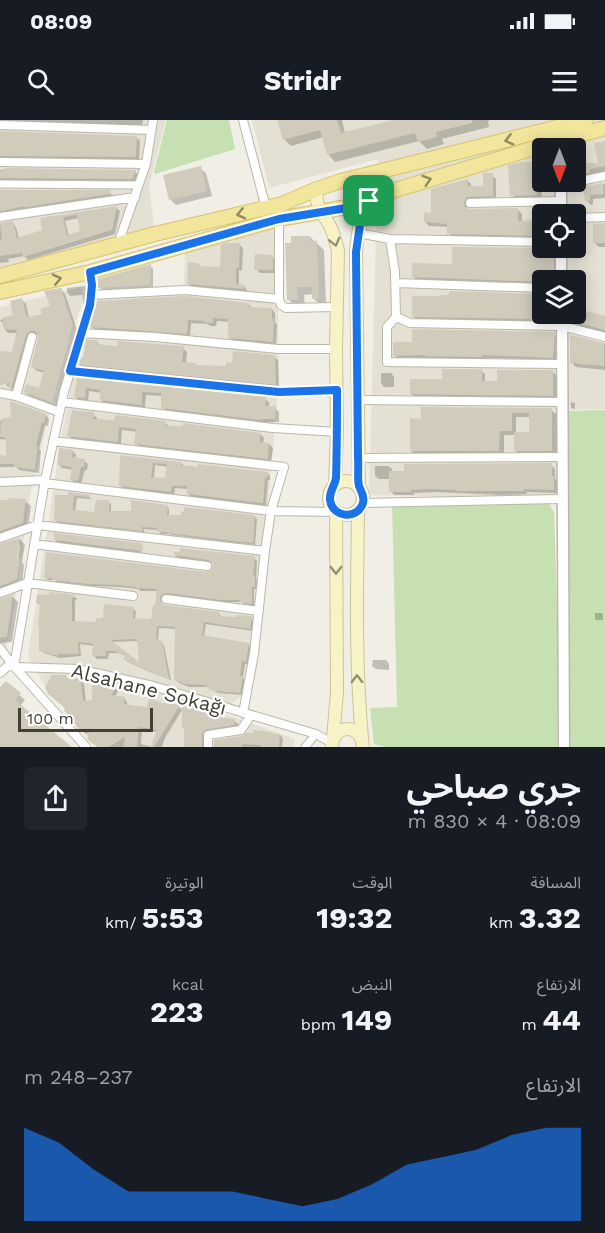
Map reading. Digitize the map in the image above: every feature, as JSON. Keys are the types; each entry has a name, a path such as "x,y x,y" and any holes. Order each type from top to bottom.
{"main road":[{"path":"0,292 90,272 279,219 346,208 560,134 586,120"},
{"path":"0,276 266,208 341,181 560,134 605,128"},
{"path":"362,742 357,687 357,595 362,492 359,487 358,458 356,252 361,218 372,192 368,179 364,176"},
{"path":"317,189 316,200 335,236 338,251 335,485"},
{"path":"359,487 350,482 340,483 331,490 330,496 332,507 336,512 350,515 361,507"},
{"path":"332,743 337,692 336,512"},
{"path":"332,743 340,731 350,729 355,731 362,742"}],"street":[{"path":"118,244 146,164 153,120"},
{"path":"243,120 266,208"},
{"path":"0,125 151,130"},
{"path":"0,162 146,164"},
{"path":"586,179 605,176"},
{"path":"0,184 139,185"},
{"path":"470,203 561,201 561,192"},
{"path":"0,217 135,197"},
{"path":"586,217 605,216"},
{"path":"279,219 279,299 281,305 286,308 337,307"},
{"path":"358,233 390,238 532,242"},
{"path":"390,238 396,282 396,317 387,327 387,362 562,364"},
{"path":"0,673 12,665 44,482 59,412 90,305 92,285 90,272"},
{"path":"396,282 532,288"},
{"path":"91,294 185,290 279,299"},
{"path":"396,317 410,324 562,326 605,337"},
{"path":"562,326 564,747"},
{"path":"81,333 154,337 278,349 336,349"},
{"path":"16,396 32,337"},
{"path":"70,371 279,392 337,390"},
{"path":"0,393 16,396 59,412"},
{"path":"358,400 562,402"},
{"path":"62,402 273,428 337,432"},
{"path":"53,441 284,467 271,511 265,551 247,714 241,730 208,735 208,747"},
{"path":"358,458 562,458"},
{"path":"0,482 44,482 271,511 336,512"},
{"path":"361,507 562,499"},
{"path":"0,538 37,525 265,551"},
{"path":"34,544 207,566"},
{"path":"0,594 27,583 133,596"},
{"path":"166,598 259,611"},
{"path":"0,648 12,665 86,747"},
{"name":"Alsahane Sokağı","path":"12,665 78,669 153,686 316,734 332,743"},
{"path":"305,747 316,734"}],"shaded area":[{"path":"0,120 166,120 149,185 155,234 0,275"},
{"path":"252,120 605,120 605,409 562,410 562,499 369,495 378,159 269,188"},
{"path":"277,226 279,379 262,574 244,693 222,713 295,739 293,747 96,747 44,684 28,656 60,445 76,359 92,298 184,290 185,252"},
{"path":"82,287 82,304 62,359 30,496 10,634 0,660 0,307"}],"green space":[{"path":"167,120 229,120 235,149 155,174"},
{"path":"605,410 605,747 566,747 568,411"},
{"path":"392,503 549,504 554,512 558,641 557,747 385,747 374,744 370,708 397,707"}],"building":[{"path":"277,120 337,120 341,133 393,120 472,120 472,123 436,132 437,137 418,142 415,133 327,155 320,130 283,140"},
{"path":"0,131 137,136 136,157 0,156"},
{"path":"605,141 605,166 590,169 590,173 586,174 586,163 598,163 594,143"},
{"path":"532,162 532,192 537,192 537,195 510,196 508,165"},
{"path":"201,166 207,191 169,200 163,175"},
{"path":"4,168 136,171 132,179 0,178 0,171 4,171"},
{"path":"483,173 493,173 493,196 467,197 465,207 470,209 518,208 518,221 532,220 532,236 447,234 447,224 424,222 424,212 431,213 431,189 467,179 468,186 483,186"},
{"path":"603,183 604,194 590,195 590,201 585,201 584,192 586,192 586,186"},
{"path":"0,190 110,190 110,194 0,211"},
{"path":"117,206 112,230 23,257 22,253 0,256 0,241 2,240 0,223 13,221 17,238 42,230 40,218","holes":["77,215 80,231 67,235 63,217"]},
{"path":"605,223 605,243 593,243 593,224"},
{"path":"291,236 310,236 311,241 317,241 319,299 312,299 312,287 297,287 298,300 287,300 285,243 291,243"},
{"path":"240,243 236,284 244,285 244,289 187,284 188,262 198,263 198,266 220,267 221,245"},
{"path":"452,247 532,248 532,258 554,258 554,270 532,270 532,282 412,277 412,263 452,264"},
{"path":"255,254 273,255 273,270 254,270"},
{"path":"151,264 150,285 98,288 98,279"},
{"path":"61,288 73,325 52,403 24,392 26,384 39,388 44,371 31,367 38,338 34,331 26,335 11,389 9,383 0,385 0,351 12,352 17,330 5,329 2,318 13,315 10,301 22,298 27,317 42,314 40,309 50,306 44,291"},
{"path":"449,291 532,294 532,319 412,317 412,296 449,295"},
{"path":"185,296 249,303 249,307 272,308 273,342 228,338 228,319 213,318 213,323 188,320 187,334 90,327 97,301"},
{"path":"586,311 605,316 605,330 582,324 586,324"},
{"path":"412,329 555,332 553,358 482,355 482,357 393,356 393,342 412,342"},
{"path":"570,335 604,343 604,366 570,363"},
{"path":"86,340 97,340 97,344 117,346 117,341 184,346 182,362 196,363 196,365 226,366 226,362 232,363 233,351 275,355 276,385 79,365 85,351"},
{"path":"442,369 482,369 482,381 497,381 497,370 553,370 553,396 410,394 410,379 442,379"},
{"path":"77,378 266,397 265,406 276,406 275,419 261,420 161,408 161,393 142,392 142,405 100,400 100,390 86,388 85,398 74,397"},
{"path":"10,401 46,414 36,446 38,446 35,470 14,467 14,464 0,464 0,456 6,456 6,443 4,437 0,437 1,419 11,417"},
{"path":"421,407 552,408 552,451 514,451 514,432 529,432 529,413 512,413 512,431 500,431 499,451 410,451 410,418 421,419"},
{"path":"72,410 94,412 93,419 114,420 115,415 166,421 165,426 183,426 183,423 260,433 260,442 269,443 268,459 134,444 136,429 119,427 118,442 67,436"},
{"path":"59,448 73,450 72,457 85,459 78,481 70,480 72,467 57,465"},
{"path":"120,455 181,462 181,466 198,467 198,464 268,472 267,478 265,477 263,503 187,494 187,486 172,486 171,492 119,486","holes":["153,463 167,464 165,478 151,477"]},
{"path":"552,463 554,490 429,489 389,492 389,471 404,471 404,464"},
{"path":"68,492 90,495 89,497 74,496 73,510 94,512 96,500 109,500 109,511 131,511 131,500 168,505 167,515 181,515 184,507 255,515 253,543 157,532 157,528 142,527 142,531 54,521 55,495 68,495"},
{"path":"8,498 26,499 23,523 0,531 0,500 8,500"},
{"path":"54,533 141,543 143,551 54,540"},
{"path":"20,538 17,580 0,586 0,544"},
{"path":"180,548 255,556 253,576 255,576 255,587 252,587 252,604 239,602 240,600 221,600 167,593 161,595 160,599 165,605 220,612 219,616 252,616 250,629 204,622 202,635 249,643 246,662 242,661 240,676 243,676 240,693 214,691 205,685 185,684 174,680 175,627 157,626 156,639 162,641 169,679 123,659 125,655 114,651 106,651 106,656 92,656 93,644 78,642 79,654 58,654 58,656 39,651 40,603 36,603 37,594 49,595 49,592 75,595 72,598 72,621 96,622 96,618 103,618 104,604 134,607 133,618 151,619 157,589 44,578 46,552 206,572 212,569 213,563 208,560 174,555 174,552 180,552","holes":["137,639 139,662 111,640"]},
{"path":"13,595 7,637 0,638 0,599"},
{"path":"52,675 66,675 66,679 81,679 83,701 92,700 92,679 112,683 115,687 112,695 125,697 124,704 147,707 149,698 162,703 180,705 154,747 151,746 157,730 139,727 137,747 123,747 125,737 109,747 99,747 87,738 91,728 81,732 64,710 65,708 48,694 45,687"},
{"path":"6,681 21,693 15,700 72,747 0,747 0,687"},
{"path":"182,703 218,712 217,717 235,719 234,725 205,730 202,734 202,747 184,747"},
{"path":"253,730 280,734 279,747 242,744 242,747 214,747 214,740 242,736 246,733 253,733"}],"route":[{"path":"369,201 361,218 356,252 358,458 359,487 364,497 361,507 354,513 345,515 336,512 330,501 331,490 335,485 337,460 337,390 279,392 70,371 90,305 92,285 90,272 279,219 346,208 369,201"}]}
